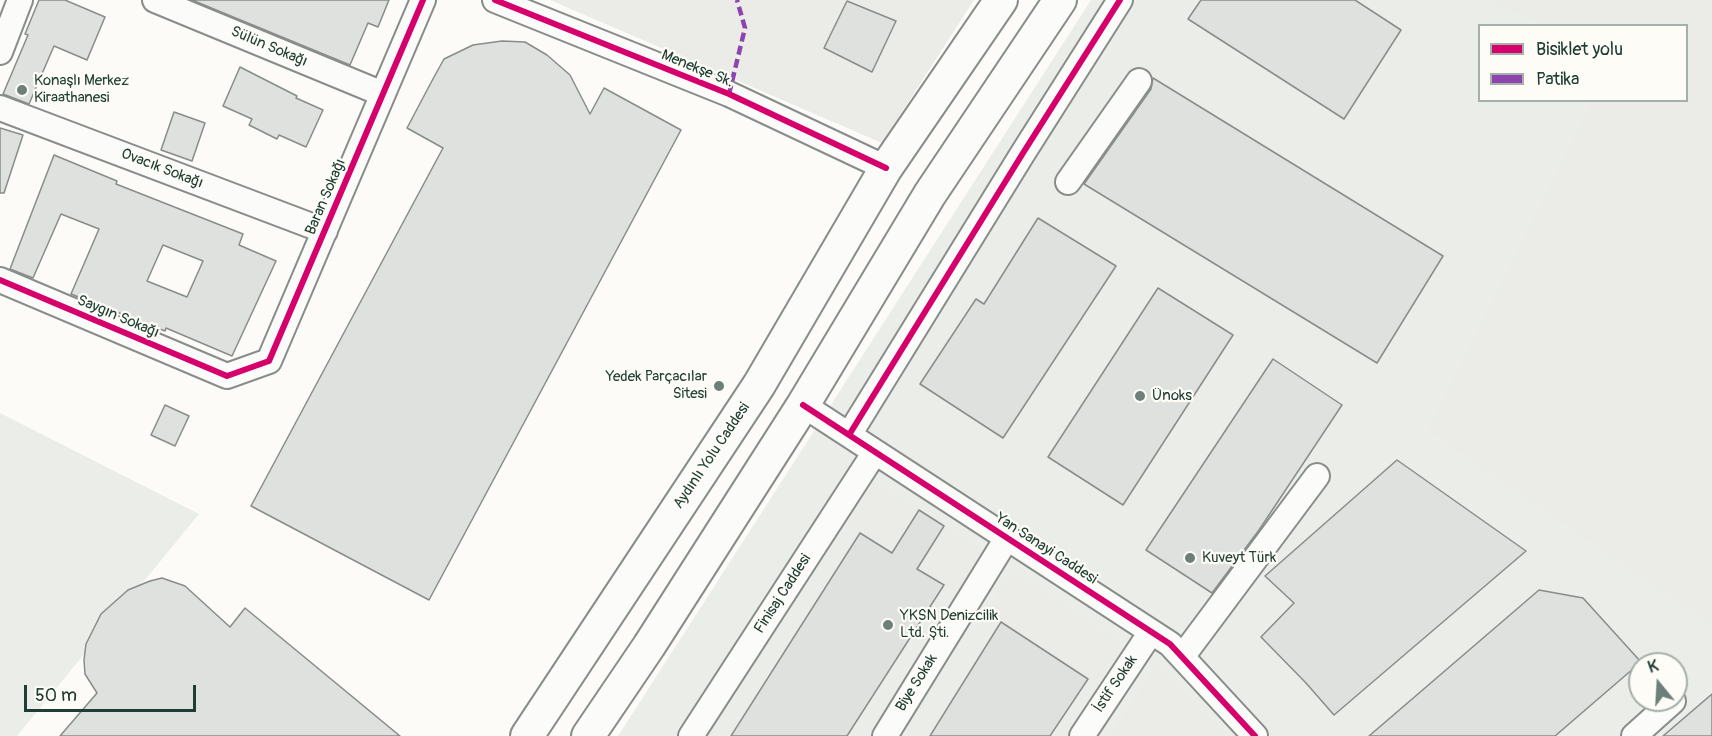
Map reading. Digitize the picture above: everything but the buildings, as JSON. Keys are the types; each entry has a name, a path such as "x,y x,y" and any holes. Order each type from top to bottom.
{"main road":[{"name":"Aydınlı Yolu Caddesi","path":"527,736 759,385 886,168 1001,0"},
{"path":"588,736 649,646 803,405 930,194 1060,0"},
{"path":"886,168 930,194"}],"street":[{"path":"0,52 20,0"},
{"name":"Sülün Sokağı","path":"155,0 383,94"},
{"name":"Baran Sokağı","path":"227,376 269,362 423,0"},
{"name":"Menekşe Sk.","path":"495,0 729,94 886,168"},
{"path":"849,435 1120,0"},
{"path":"1068,182 1139,81"},
{"name":"Ovacık Sokağı","path":"0,108 325,231"},
{"name":"Saygın Sokağı","path":"0,280 227,376"},
{"name":"Yan Sanayi Caddesi","path":"803,405 1170,644 1255,736"},
{"name":"Finisaj Caddesi","path":"692,736 875,452"},
{"path":"1182,657 1317,476"},
{"name":"Biye Sokak","path":"885,736 1007,538"},
{"name":"İstif Sokak","path":"1082,736 1151,632"},
{"path":"1634,736 1661,712"}],"shaded area":[{"path":"550,0 974,0 882,143"},
{"path":"1091,0 1712,0 1712,736 618,736"},
{"path":"1489,0 1712,0 1712,625 1428,430 1592,102 1688,102 1688,24 1541,24"},
{"path":"0,413 199,514 17,736 0,736"},
{"path":"875,483 983,550 957,593 848,526"},
{"path":"1014,572 1121,644 1094,683 986,613"},
{"path":"1158,663 1224,736 1110,736"}],"marked path":[{"path":"729,94 745,28 737,0"}],"cycle path":[{"path":"0,280 227,376 269,361 423,0"},
{"path":"495,0 729,94 886,168"},
{"path":"849,435 1120,0"},
{"path":"803,405 1170,644 1255,736"}],"place":[{"name":"Konaşlı Merkez Kiraathanesi","path":"22,90"},
{"name":"Yedek Parçacılar Sitesi","path":"719,386"},
{"name":"Ünoks","path":"1140,396"},
{"name":"Kuveyt Türk","path":"1190,558"},
{"name":"YKSN Denizcilik Ltd. Şti.","path":"888,625"}]}
